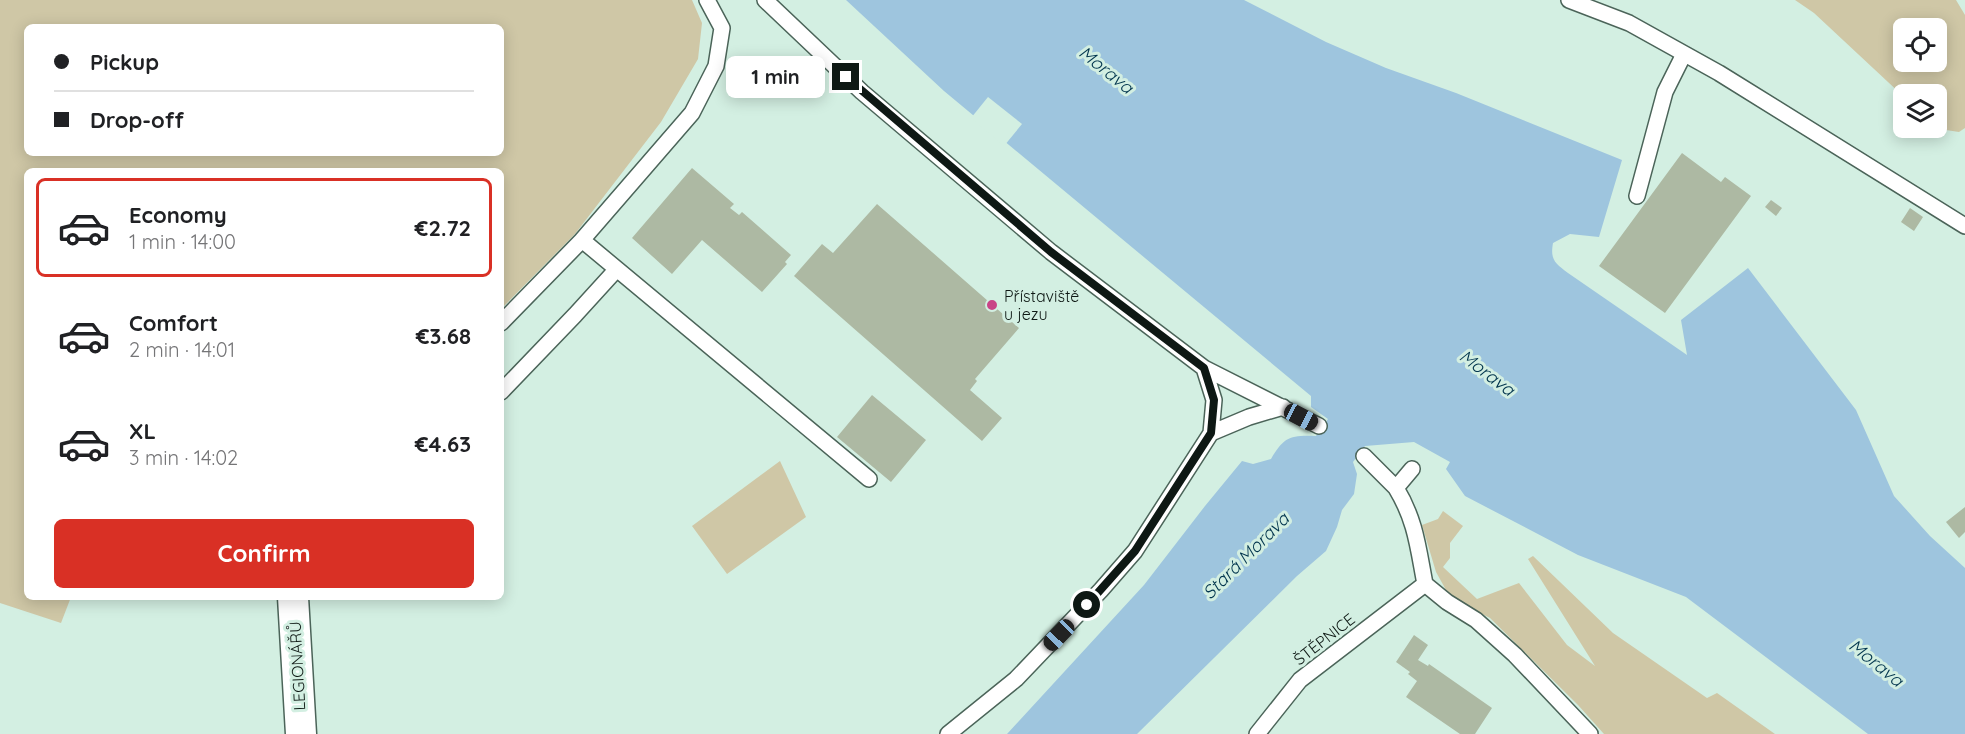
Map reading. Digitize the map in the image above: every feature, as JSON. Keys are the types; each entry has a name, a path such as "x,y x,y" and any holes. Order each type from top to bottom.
{"street":[{"name":"LEGIONÁŘŮ","path":"293,600 301,734"}],"lane":[{"path":"504,319 582,240 692,113 716,66 722,28 706,0"},
{"path":"765,0 862,92 1051,252 1204,368 1319,426"},
{"path":"1569,0 1629,23 1719,73 1965,226"},
{"path":"1637,196 1665,92 1684,54"},
{"path":"582,240 869,479"},
{"path":"504,389 616,270"},
{"path":"948,734 1016,679 1135,551 1211,433 1214,400 1204,368"},
{"path":"1211,433 1240,420 1283,407"},
{"path":"1364,456 1396,488 1406,504 1413,522 1425,584 1447,602 1476,620 1515,655 1590,734"},
{"path":"1396,488 1412,469"},
{"name":"ŠTĚPNICE","path":"1257,734 1300,680 1425,584"}],"shaded area":[{"path":"0,0 692,0 702,23 698,59 661,122 575,234 504,306 504,168 24,168 24,600 70,600 61,623 0,603"},
{"path":"1795,0 1956,0 1965,15 1965,128 1959,132 1947,130 1947,84 1893,84 1893,87 1814,13"},
{"path":"780,461 806,517 727,574 692,526"},
{"path":"1443,511 1463,526 1450,543 1450,558 1443,567 1477,599 1519,583 1567,645 1595,666 1528,559 1533,556 1613,633 1707,698 1717,693 1775,734 1604,734 1490,618 1458,602 1446,590 1436,572 1422,525 1438,519"}],"water":[{"path":"846,0 1244,0 1326,42 1386,68 1456,93 1622,160 1599,237 1570,234 1553,243 1554,261 1687,355 1681,320 1748,268 1856,410 1894,496 1930,536 1965,568 1965,734 1868,734 1686,597 1578,555 1465,496 1446,469 1450,462 1414,442 1365,446 1353,462 1357,474 1354,494 1342,510 1326,551 1297,576 1137,734 1007,734 1144,585 1242,461 1253,464 1271,459 1280,446 1289,439 1316,436 1328,419 1311,407 1311,396 944,91"}],"pier":[{"path":"988,97 1022,124 1004,146 971,118"}],"building":[{"path":"1682,153 1721,182 1725,177 1751,196 1665,313 1599,266"},
{"path":"692,168 734,204 730,208 739,215 742,212 791,255 785,262 787,264 762,292 702,240 672,274 632,238"},
{"path":"1771,200 1782,208 1776,216 1765,207"},
{"path":"877,204 1019,328 975,379 977,381 970,390 1002,418 982,441 794,276 822,244 833,253"},
{"path":"1910,208 1923,217 1914,231 1901,222"},
{"path":"872,395 926,440 891,482 837,437"},
{"path":"1965,507 1965,532 1959,538 1946,522"},
{"path":"1414,635 1428,645 1418,660 1428,666 1429,664 1492,708 1475,734 1460,734 1406,697 1417,681 1408,674 1410,672 1396,662"}],"place":[{"name":"Přístaviště u jezu","path":"992,305"}],"route":[{"path":"846,77 1051,252 1204,368 1214,400 1211,433 1135,551 1087,605"}],"water label":[{"name":"Morava","path":"1106,70"},
{"name":"Morava","path":"1487,373"},
{"name":"Stará Morava","path":"1246,556"},
{"name":"Morava","path":"1876,663"}]}
